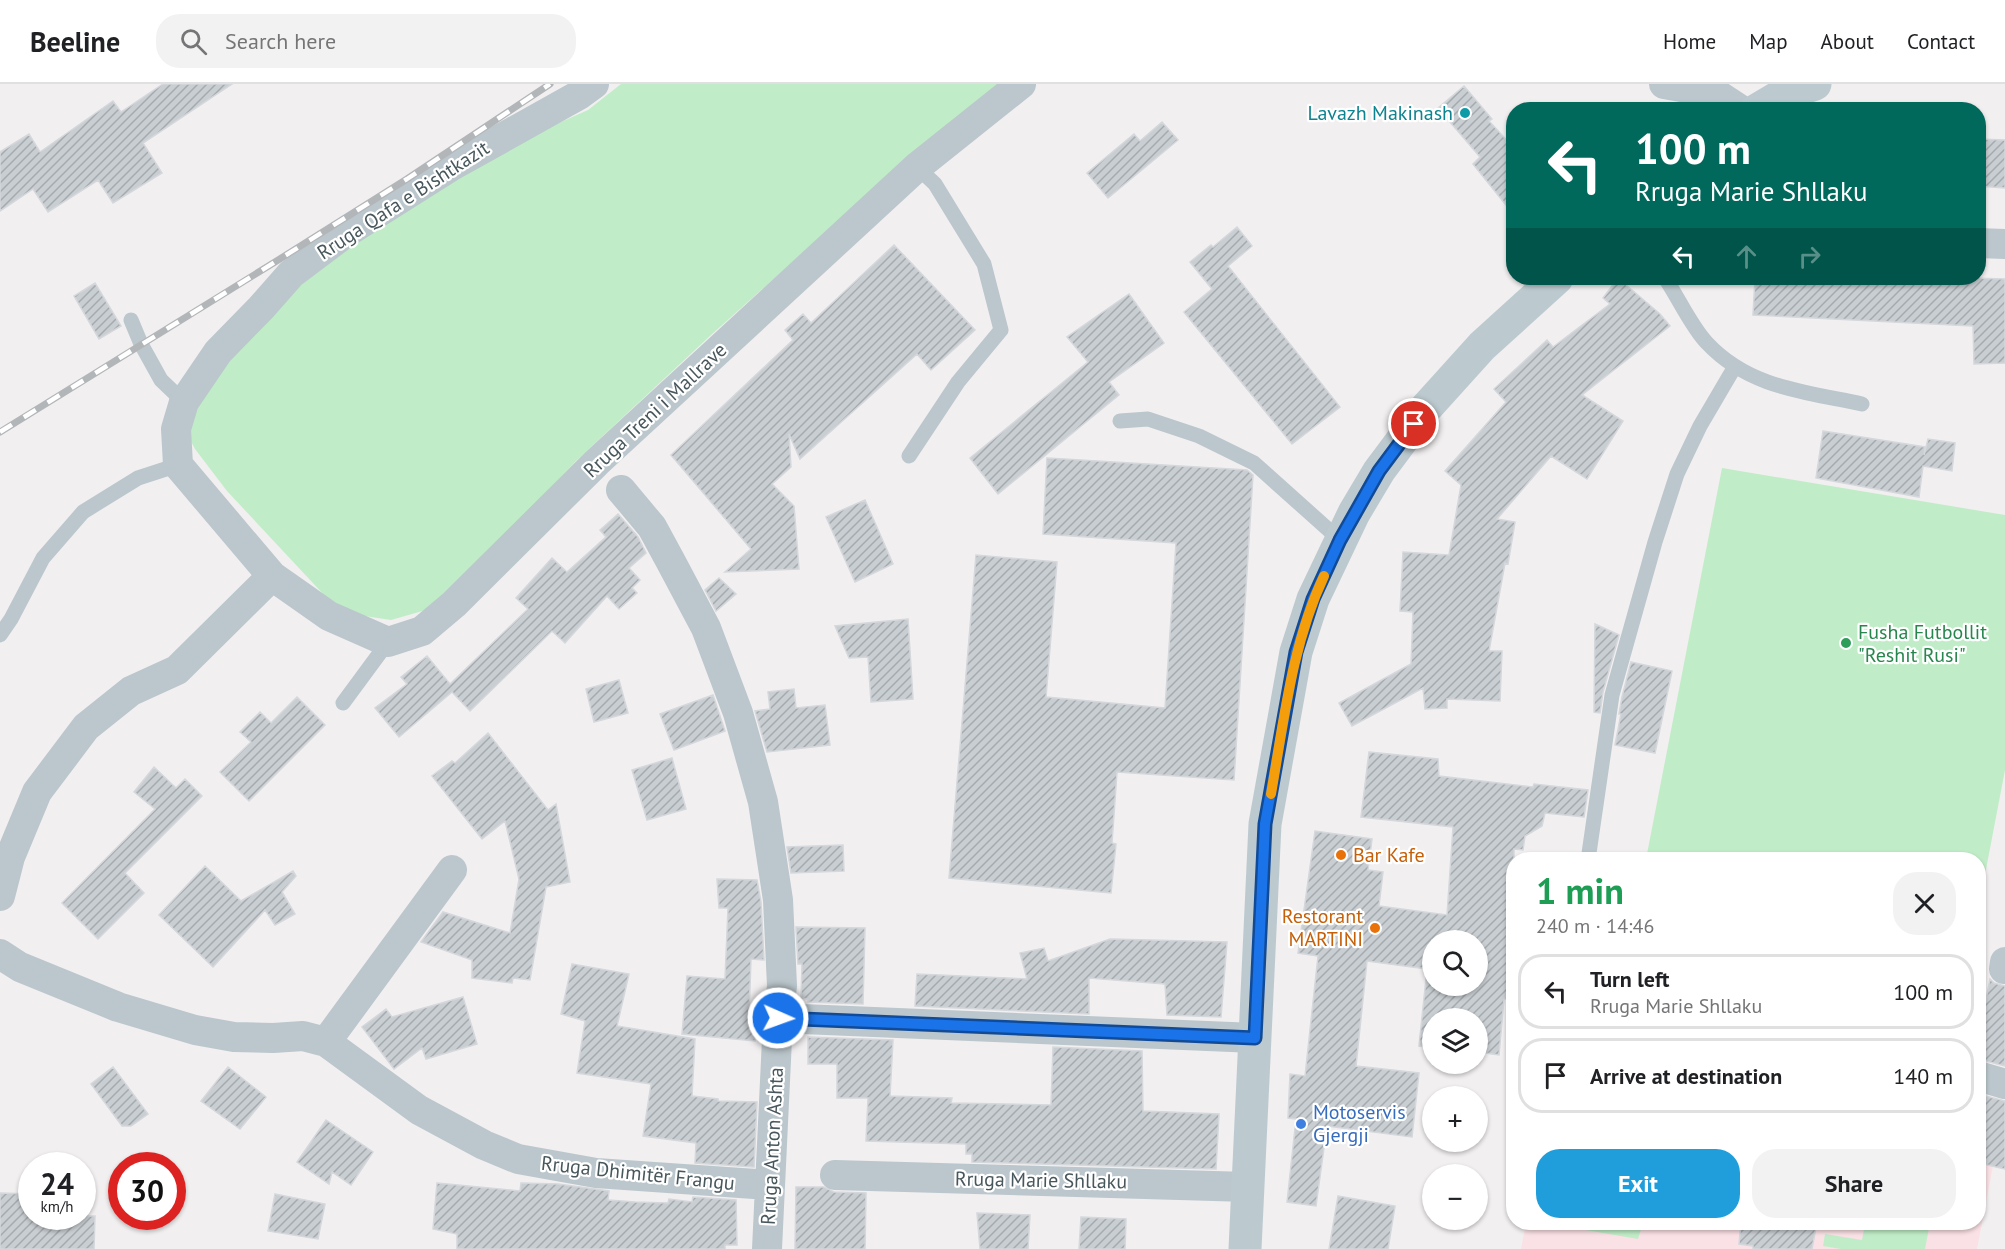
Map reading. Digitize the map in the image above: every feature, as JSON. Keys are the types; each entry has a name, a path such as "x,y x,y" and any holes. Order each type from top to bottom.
{"main road":[{"path":"1770,102 1782,95 1815,84"},
{"path":"1245,1249 1265,824 1296,652 1313,599 1340,540 1379,471 1426,408 1482,346 1549,285"}],"street":[{"name":"Rruga Qafa e Bishtkazit","path":"178,465 176,429 184,402 218,352 291,274 344,234 450,167 594,84"},
{"name":"Rruga Treni i Mallrave","path":"388,642 422,631 454,604 597,462 917,167 1021,84"},
{"path":"1664,84 1694,86 1714,93 1728,102"},
{"path":"1986,243 2005,244"},
{"path":"178,465 272,576 329,616 388,642"},
{"name":"Rruga Treni i Mallrave","path":"621,490 652,527 706,628 738,713 763,802 778,900 782,986 778,1018"},
{"path":"0,896 10,857 37,792 86,727 131,691 177,670 272,576"},
{"path":"326,1042 452,870"},
{"name":"Rruga Dhimitër Frangu","path":"0,954 20,967 118,1007 195,1030 234,1037 303,1036 326,1042 419,1110 484,1145 518,1159 596,1173 769,1185"},
{"path":"778,1018 1255,1038"},
{"name":"Rruga Anton Ashta","path":"767,1249 778,1018"},
{"path":"1986,1078 2005,1084"},
{"name":"Rruga Marie Shllaku","path":"835,1175 1248,1187"}],"lane":[{"path":"909,456 958,382 1001,330 984,264 935,184 917,167"},
{"path":"1669,285 1706,342 1734,368 1774,386 1862,404"},
{"path":"130,320 161,380 184,402"},
{"path":"1589,852 1612,696 1655,542 1677,474 1700,426 1734,368"},
{"path":"1120,421 1148,419 1199,435 1254,463 1340,540"},
{"path":"0,635 11,619 43,558 83,512 138,478 178,465"},
{"path":"343,703 388,642"}],"shaded area":[{"path":"1986,1164 1993,1166 1986,1202"},
{"path":"1525,1230 1981,1230 1977,1249 1521,1249"}],"green space":[{"path":"621,84 998,84 872,191 711,335 576,461 472,570 426,610 391,620 358,615 326,597 227,491 195,449 187,434 196,395 292,293 357,237 498,150 588,110"},
{"name":"Fusha Futbollit \"Reshit Rusi\"","path":"1722,468 2005,515 2005,770 1986,869 1986,852 1647,852"},
{"path":"1586,1230 1641,1230 1638,1239"},
{"path":"1864,1230 1929,1230 1925,1249 1841,1249 1823,1246 1825,1234 1862,1240"}],"building":[{"path":"163,84 232,84 143,143 162,173 113,203 98,180 48,212 33,189 0,211 0,152 29,134 40,152 113,101 121,112"},
{"path":"1464,86 1492,119 1489,121 1506,139 1506,205 1473,164 1480,157 1438,108"},
{"path":"1162,122 1178,140 1108,198 1087,173 1134,134 1140,141"},
{"path":"1986,139 2005,140 2005,188 1986,187"},
{"path":"1237,227 1252,246 1228,266 1340,407 1292,444 1184,312 1212,289 1190,262"},
{"path":"894,245 975,330 931,370 917,354 800,459 789,434 791,467 772,484 794,506 799,569 725,572 751,549 671,455 793,340 785,330 803,314 811,323"},
{"path":"1986,278 2005,279 2005,363 1974,364 1973,326 1753,315 1755,285 1986,285"},
{"path":"95,283 121,326 99,339 74,296"},
{"path":"1613,285 1626,285 1660,314 1670,326 1582,395 1623,421 1587,479 1551,456 1497,519 1515,522 1489,651 1502,651 1500,701 1447,699 1447,708 1425,709 1423,688 1352,726 1339,703 1411,664 1413,612 1400,611 1403,552 1449,555 1461,485 1445,471 1506,402 1494,389 1547,340 1553,347 1610,304 1603,298"},
{"path":"1129,294 1164,343 1109,382 1119,395 998,494 970,458 1088,362 1067,337"},
{"path":"1823,431 1925,447 1924,455 1928,439 1955,443 1952,471 1923,466 1919,497 1816,478"},
{"path":"1047,458 1247,470 1253,475 1234,780 1117,772 1112,843 1116,844 1111,893 949,878 976,555 1057,562 1046,697 1165,708 1176,543 1043,534"},
{"path":"865,500 893,564 855,582 826,517"},
{"path":"618,514 638,537 646,553 629,568 640,580 632,588 637,593 619,609 607,596 565,643 552,631 470,711 452,692 399,737 375,708 407,684 401,677 427,656 450,684 528,609 516,598 552,558 567,572 606,537 600,530"},
{"path":"719,578 736,594 716,611 705,590"},
{"path":"908,619 913,699 871,702 868,657 849,658 835,626"},
{"path":"1595,624 1619,635 1603,692 1600,713 1594,712"},
{"path":"1631,662 1672,671 1655,753 1615,745 1622,697"},
{"path":"619,680 628,713 594,722 586,689"},
{"path":"794,689 796,708 825,705 830,745 767,752 755,711 770,709 768,692"},
{"path":"713,695 725,731 674,750 660,714"},
{"path":"297,697 325,725 249,801 220,772 251,742 240,732 260,712 271,723"},
{"path":"488,733 548,810 556,804 570,882 546,887 530,980 513,978 512,983 472,978 472,960 421,942 443,912 510,933 519,879 505,821 482,839 432,776 452,761 455,763"},
{"path":"1369,752 1438,759 1439,776 1533,787 1534,784 1588,790 1584,817 1545,813 1542,826 1525,836 1523,850 1514,849 1514,852 1506,852 1506,999 1504,999 1499,1055 1488,1053 1488,1008 1423,1008 1424,996 1488,996 1488,930 1422,930 1422,968 1367,961 1356,1066 1419,1073 1412,1137 1327,1126 1316,1206 1287,1202 1296,1119 1288,1118 1290,1074 1305,1076 1318,956 1298,953 1315,831 1372,839 1368,870 1383,872 1379,906 1447,915 1453,827 1361,817"},
{"path":"672,758 686,809 647,820 632,770"},
{"path":"154,767 176,788 185,779 202,796 125,873 144,893 98,939 62,903 155,809 134,792"},
{"path":"843,845 844,871 791,873 787,847"},
{"path":"205,866 241,901 293,871 296,876 282,892 295,914 275,925 265,910 213,967 159,915"},
{"path":"717,879 757,880 761,902 764,960 751,959 749,1016 757,1017 755,1041 682,1034 687,976 725,979 728,908 719,908"},
{"path":"796,927 865,928 863,1004 808,1002 808,999 801,998 802,964 798,964"},
{"path":"1110,939 1227,942 1221,1017 1167,1015 1165,984 1089,978 1089,1014 915,1006 917,974 1027,979 1020,953 1044,948 1048,961"},
{"path":"572,964 629,974 617,1026 695,1039 692,1096 718,1099 718,1101 757,1102 754,1167 695,1163 696,1143 643,1136 651,1084 577,1073 585,1021 561,1014"},
{"path":"1990,979 1994,983 2005,986 2005,1066 1986,1061 1986,1000"},
{"path":"463,997 477,1044 426,1059 422,1048 394,1069 362,1027 386,1009 392,1017"},
{"path":"1422,1017 1422,1046 1419,1046"},
{"path":"808,1037 893,1040 890,1096 952,1098 951,1103 1051,1105 1053,1047 1142,1051 1143,1111 1219,1114 1216,1169 972,1162 972,1154 966,1154 966,1144 866,1141 868,1098 837,1098 837,1064 808,1064"},
{"path":"113,1067 148,1114 131,1126 122,1126 91,1084"},
{"path":"228,1067 266,1097 240,1129 201,1101"},
{"path":"1986,1096 2005,1101 2005,1169 1986,1165"},
{"path":"326,1120 373,1152 351,1185 332,1172 329,1184 297,1162"},
{"path":"437,1183 520,1191 521,1183 558,1184 609,1191 608,1200 635,1202 668,1203 669,1199 692,1202 693,1197 736,1200 737,1245 725,1245 725,1249 457,1249 457,1234 433,1229"},
{"path":"796,1187 824,1187 834,1192 866,1193 865,1249 795,1249"},
{"path":"0,1193 18,1194 18,1230 95,1230 94,1249 0,1249"},
{"path":"275,1194 325,1204 318,1239 268,1231"},
{"path":"1338,1196 1395,1206 1388,1249 1329,1249"},
{"path":"977,1213 1030,1215 1028,1249 980,1249"},
{"path":"1081,1217 1126,1219 1125,1249 1079,1249"},
{"path":"1740,1230 1816,1230 1812,1249 1753,1249 1753,1246 1739,1244"}],"railway":[{"path":"0,432 407,179 550,84"}],"slow traffic":[{"path":"1271,794 1296,652 1313,599 1324,576"}],"place":[{"name":"Lavazh Makinash","path":"1465,113"},
{"name":"Fusha Futbollit \"Reshit Rusi\"","path":"1846,643"},
{"name":"Bar Kafe","path":"1341,855"},
{"name":"Restorant MARTINI","path":"1375,928"},
{"name":"Motoservis Gjergji","path":"1301,1124"}],"route":[{"path":"778,1018 1255,1038 1265,824 1296,652 1313,599 1340,540 1379,471 1414,424"}]}
